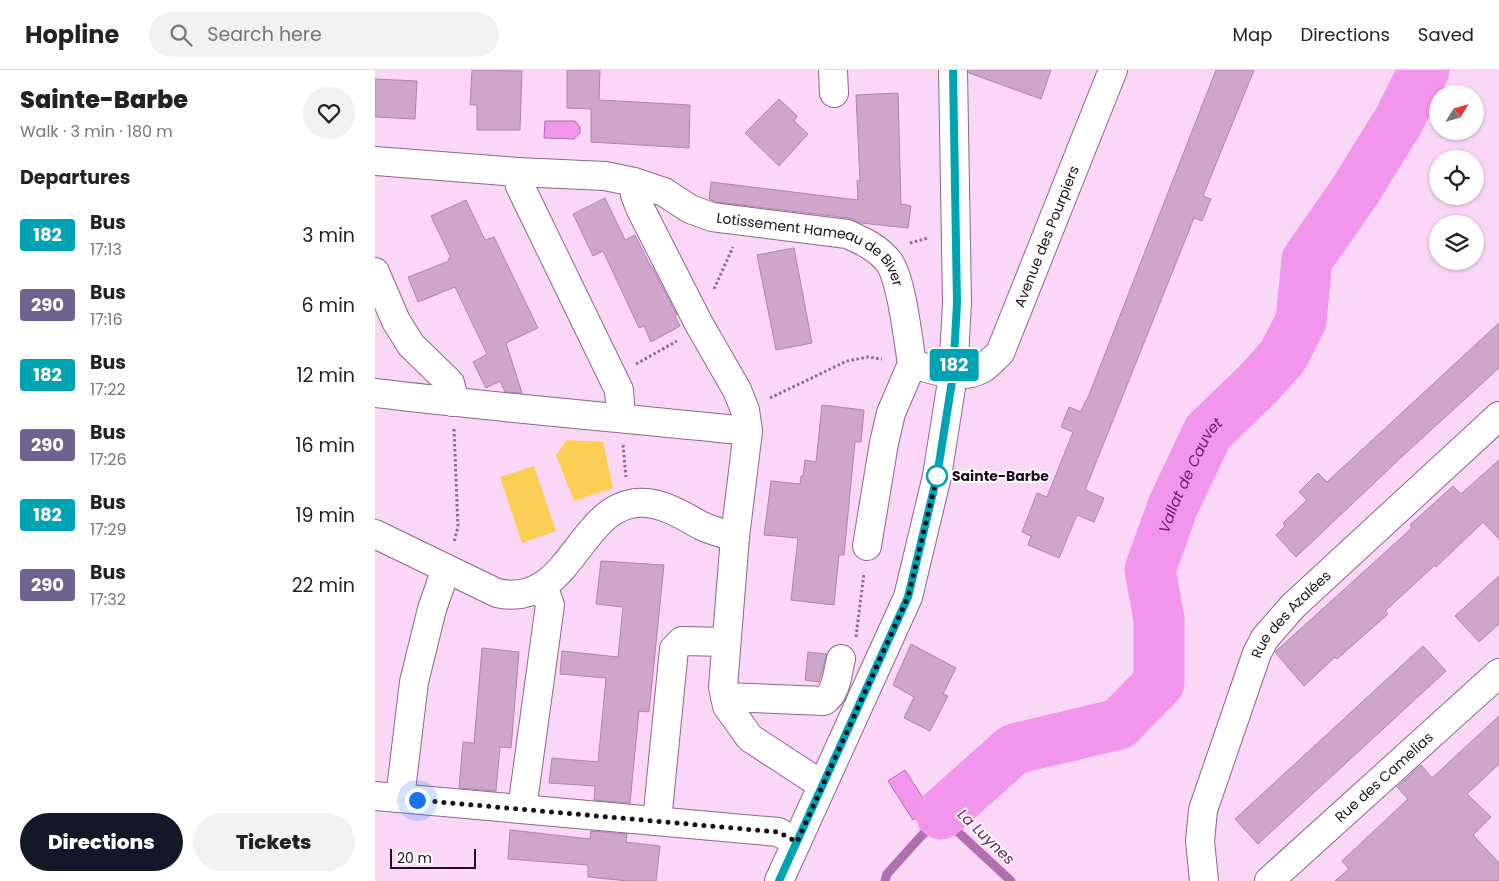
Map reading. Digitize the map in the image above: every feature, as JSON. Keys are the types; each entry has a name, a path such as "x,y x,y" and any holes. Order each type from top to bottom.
{"street":[{"path":"779,881 908,597 937,476 953,375 957,303 953,70"},
{"name":"Avenue des Pourpiers","path":"953,375 967,375 983,368 1000,353 1113,70"},
{"name":"Lotissement Hameau de Biver","path":"375,161 518,172 605,176 634,182 664,192 690,209 712,217 847,234 865,242 889,262 897,278 912,364"},
{"path":"518,172 520,186 619,390 621,417"},
{"path":"634,182 635,195 641,210 699,324 737,390 747,421 726,642 723,687 727,706 750,738 822,786"},
{"path":"375,272 396,322 411,345 449,383 452,391 452,402"},
{"path":"867,546 884,443 891,413 912,364 953,375"},
{"path":"375,393 621,417 747,421"},
{"name":"Rue des Azalées","path":"1204,881 1200,841 1203,810 1257,653 1265,638 1293,606 1499,416"},
{"path":"375,534 497,593 510,596 523,594 543,586 561,570 601,520 608,514 628,504 646,503 667,508 705,527 735,537"},
{"path":"446,569 432,609 387,797 778,832 797,842"},
{"path":"522,809 550,605 543,586"},
{"path":"657,821 674,649 682,641 726,642"},
{"path":"725,697 824,701 830,697 848,652"},
{"name":"Rue des Camelias","path":"1269,881 1499,673"}],"path":[{"path":"747,421 847,361 868,357 912,364"},
{"path":"446,569 458,527 452,402"},
{"path":"621,417 628,504"},
{"path":"848,652 867,546"}],"shaded area":[{"path":"545,121 575,121 580,127 580,133 574,139 544,138"},
{"path":"567,440 603,442 613,488 574,501 556,455"},
{"path":"534,466 556,531 522,543 500,477"},
{"path":"905,770 930,809 913,820 888,781"}],"building":[{"path":"472,70 522,71 520,130 477,130 477,105 470,105"},
{"path":"567,70 600,70 599,100 690,105 689,148 591,142 591,109 567,108"},
{"path":"969,70 1051,70 1041,99 969,73"},
{"path":"1216,70 1254,70 1203,196 1211,199 1202,221 1194,218 1085,490 1104,498 1094,522 1077,515 1059,558 1028,545 1031,536 1022,532 1037,493 1047,497 1073,432 1061,427 1069,407 1081,412 1087,400"},
{"path":"375,79 417,81 415,119 375,117"},
{"path":"898,93 901,204 911,206 908,228 861,223 849,218 716,202 709,199 711,182 858,200 857,180 860,182 856,95"},
{"path":"779,99 797,116 794,121 808,134 779,166 745,133"},
{"path":"605,198 625,240 635,235 677,315 675,316 680,326 651,342 644,326 639,328 603,251 593,256 573,214"},
{"path":"466,200 485,240 494,237 538,328 506,343 522,393 505,392 500,381 486,388 473,362 487,354 455,287 418,302 408,277 449,261 448,259 451,258 431,216"},
{"path":"794,248 812,343 776,350 757,255"},
{"path":"1499,323 1499,368 1296,557 1276,535 1285,526 1283,523 1307,500 1299,492 1318,473 1327,482"},
{"path":"822,405 864,410 861,442 855,442 844,555 839,555 834,605 791,600 798,538 764,535 771,481 800,484 805,460 816,462"},
{"path":"1499,460 1499,539 1483,522 1436,567 1435,565 1385,611 1388,614 1337,659 1335,657 1304,686 1275,652 1412,528 1410,525 1453,486 1461,494"},
{"path":"601,561 664,565 649,712 639,711 630,803 594,800 595,786 549,783 552,758 598,762 606,678 560,674 562,651 618,657 623,607 596,604"},
{"path":"1499,576 1499,624 1479,642 1455,616"},
{"path":"911,644 956,668 943,694 948,696 930,731 904,718 914,697 893,685"},
{"path":"1423,646 1446,671 1258,844 1235,819"},
{"path":"482,648 519,652 511,748 500,747 496,791 459,788 463,742 474,743"},
{"path":"808,652 827,654 819,682 805,680"},
{"path":"1499,716 1499,764 1467,794 1491,817 1473,835 1499,863 1499,881 1335,881 1349,869 1342,861 1408,799 1397,787 1421,765 1432,778"},
{"path":"510,830 590,839 591,831 627,834 626,842 660,846 656,881 628,881 588,877 588,865 508,859"}],"waterway":[{"name":"Vallat de Cauvet","path":"941,814 1014,749 1119,724 1159,683 1159,619 1150,570 1173,506 1208,432 1258,384 1283,356 1301,321 1307,260 1355,191 1399,120 1424,70"},
{"name":"La Luynes","path":"885,881 887,874 941,814 1011,881"}],"bus line":[{"name":"182","path":"779,881 908,597 937,476 953,375 957,303 953,70"}],"place":[{"name":"Sainte-Barbe","path":"937,476"}],"route":[{"path":"417,800 778,832 797,842 908,597 937,476"}]}
